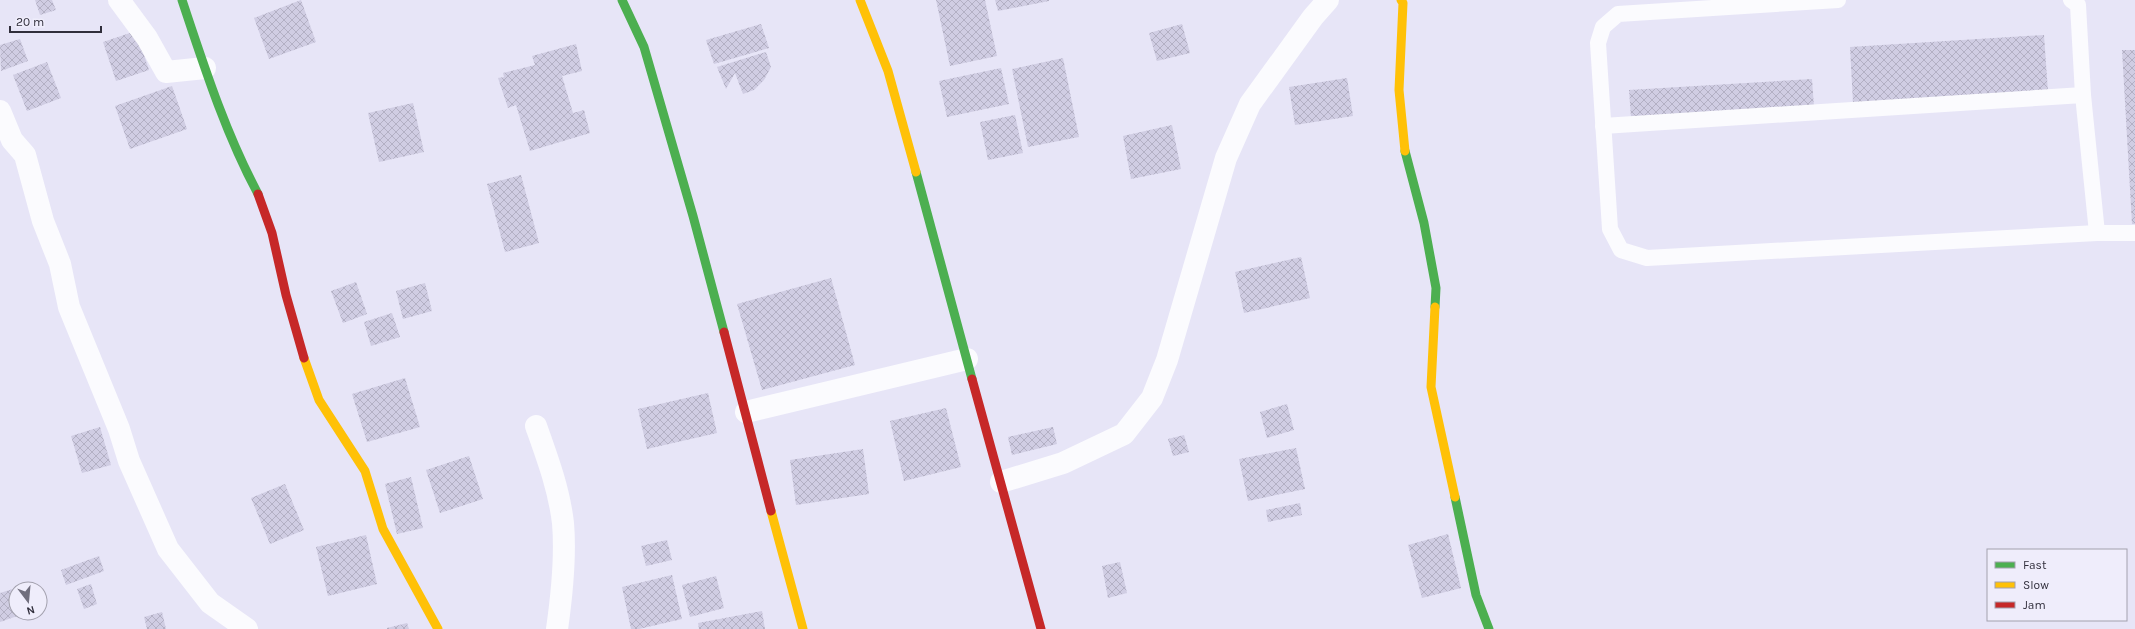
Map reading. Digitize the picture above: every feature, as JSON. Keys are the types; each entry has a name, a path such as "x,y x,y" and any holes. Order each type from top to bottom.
{"street":[{"path":"119,0 147,38 166,72 204,68"},
{"path":"182,0 204,68 238,156 263,204 272,233 294,325 319,400 364,471 383,529 438,629"},
{"path":"622,0 644,47 693,216 803,629"},
{"path":"860,0 888,71 1041,629"},
{"path":"1001,482 1063,463 1124,434 1152,398 1167,360 1226,158 1250,104 1313,17 1328,0"},
{"path":"1401,0 1403,3 1399,90 1406,156 1424,223 1436,288 1431,387 1476,594 1489,629"},
{"path":"0,111 12,140 25,155 43,221 60,264 69,307 118,429 129,461 168,549 210,603 247,629"},
{"path":"746,412 967,359"},
{"path":"536,426 553,475 562,523 563,587 557,629"}],"lane":[{"path":"1838,0 1618,14 1603,27 1598,43 1610,229 1621,250 1647,258 2097,233 2135,234"},
{"path":"2072,0 2078,5 2083,95 2097,233"},
{"path":"1603,126 2083,95"}],"building":[{"path":"35,0 52,0 56,10 40,15"},
{"path":"301,0 316,42 269,59 254,18"},
{"path":"936,0 985,0 997,56 950,66"},
{"path":"995,0 1049,0 1049,1 998,11"},
{"path":"761,24 769,48 714,64 706,40"},
{"path":"1182,24 1190,53 1157,61 1149,33"},
{"path":"136,31 149,70 116,81 103,42"},
{"path":"2044,35 2048,92 1853,103 1850,47"},
{"path":"20,39 28,61 1,71 0,45"},
{"path":"576,44 582,71 562,76 573,113 584,110 590,133 530,151 516,105 508,108 498,78 504,77 503,73 535,65 532,56"},
{"path":"2122,50 2135,50 2135,224 2132,224"},
{"path":"766,52 771,67 764,80 754,90 743,94 735,73 726,89 717,67"},
{"path":"1063,58 1079,137 1028,147 1012,69"},
{"path":"47,62 61,98 27,111 13,75"},
{"path":"1001,68 1009,104 947,117 939,81"},
{"path":"1347,78 1353,116 1295,125 1289,87"},
{"path":"1812,79 1814,107 1631,118 1629,90"},
{"path":"172,86 187,129 130,149 115,106"},
{"path":"413,103 424,152 379,162 368,113"},
{"path":"1015,115 1023,153 988,160 980,122"},
{"path":"1172,125 1181,169 1131,179 1123,136"},
{"path":"521,175 539,243 505,252 487,184"},
{"path":"1301,257 1310,298 1244,313 1235,272"},
{"path":"831,278 855,365 762,390 737,304"},
{"path":"356,282 367,314 343,323 331,291"},
{"path":"425,283 432,311 403,319 396,291"},
{"path":"392,313 400,337 371,346 364,322"},
{"path":"405,378 420,427 367,442 352,394"},
{"path":"708,393 717,433 647,449 638,409"},
{"path":"1287,404 1294,430 1267,438 1260,412"},
{"path":"946,408 961,467 904,481 890,421"},
{"path":"100,427 111,465 82,473 71,436"},
{"path":"1053,427 1057,444 1012,455 1008,437"},
{"path":"1184,435 1189,452 1173,456 1168,439"},
{"path":"1296,448 1305,489 1248,501 1239,459"},
{"path":"863,449 869,494 796,505 790,460"},
{"path":"469,456 483,499 440,513 426,470"},
{"path":"411,477 423,528 397,534 385,484"},
{"path":"285,484 304,530 270,544 251,498"},
{"path":"1300,503 1302,515 1268,522 1266,510"},
{"path":"1448,534 1461,588 1422,598 1408,545"},
{"path":"366,535 377,584 328,596 316,547"},
{"path":"667,540 672,560 646,566 641,546"},
{"path":"99,556 104,571 66,585 61,570"},
{"path":"1120,562 1127,593 1108,598 1102,566"},
{"path":"672,575 682,619 639,629 631,629 622,587"},
{"path":"716,576 724,608 690,617 682,585"},
{"path":"91,584 97,604 84,609 77,589"},
{"path":"8,590 8,619 0,622 0,593"},
{"path":"762,611 765,629 699,629 698,623"},
{"path":"162,612 166,629 147,629 144,617"},
{"path":"407,623 409,629 387,629 387,628"}],"traffic: fast":[{"path":"182,0 225,123 258,194"},
{"path":"622,0 644,47 693,216 724,332"},
{"path":"1405,151 1424,223 1436,288 1435,307"},
{"path":"916,172 972,379"},
{"path":"1455,497 1476,595 1489,629"}],"traffic: slow":[{"path":"860,0 888,71 916,172"},
{"path":"1401,0 1403,3 1399,90 1405,151"},
{"path":"1435,307 1431,387 1455,497"},
{"path":"304,358 319,400 365,471 383,529 438,629"},
{"path":"771,511 803,629"}],"traffic: jam":[{"path":"258,194 272,233 286,295 304,358"},
{"path":"724,332 771,511"},
{"path":"972,379 1041,629"}]}
